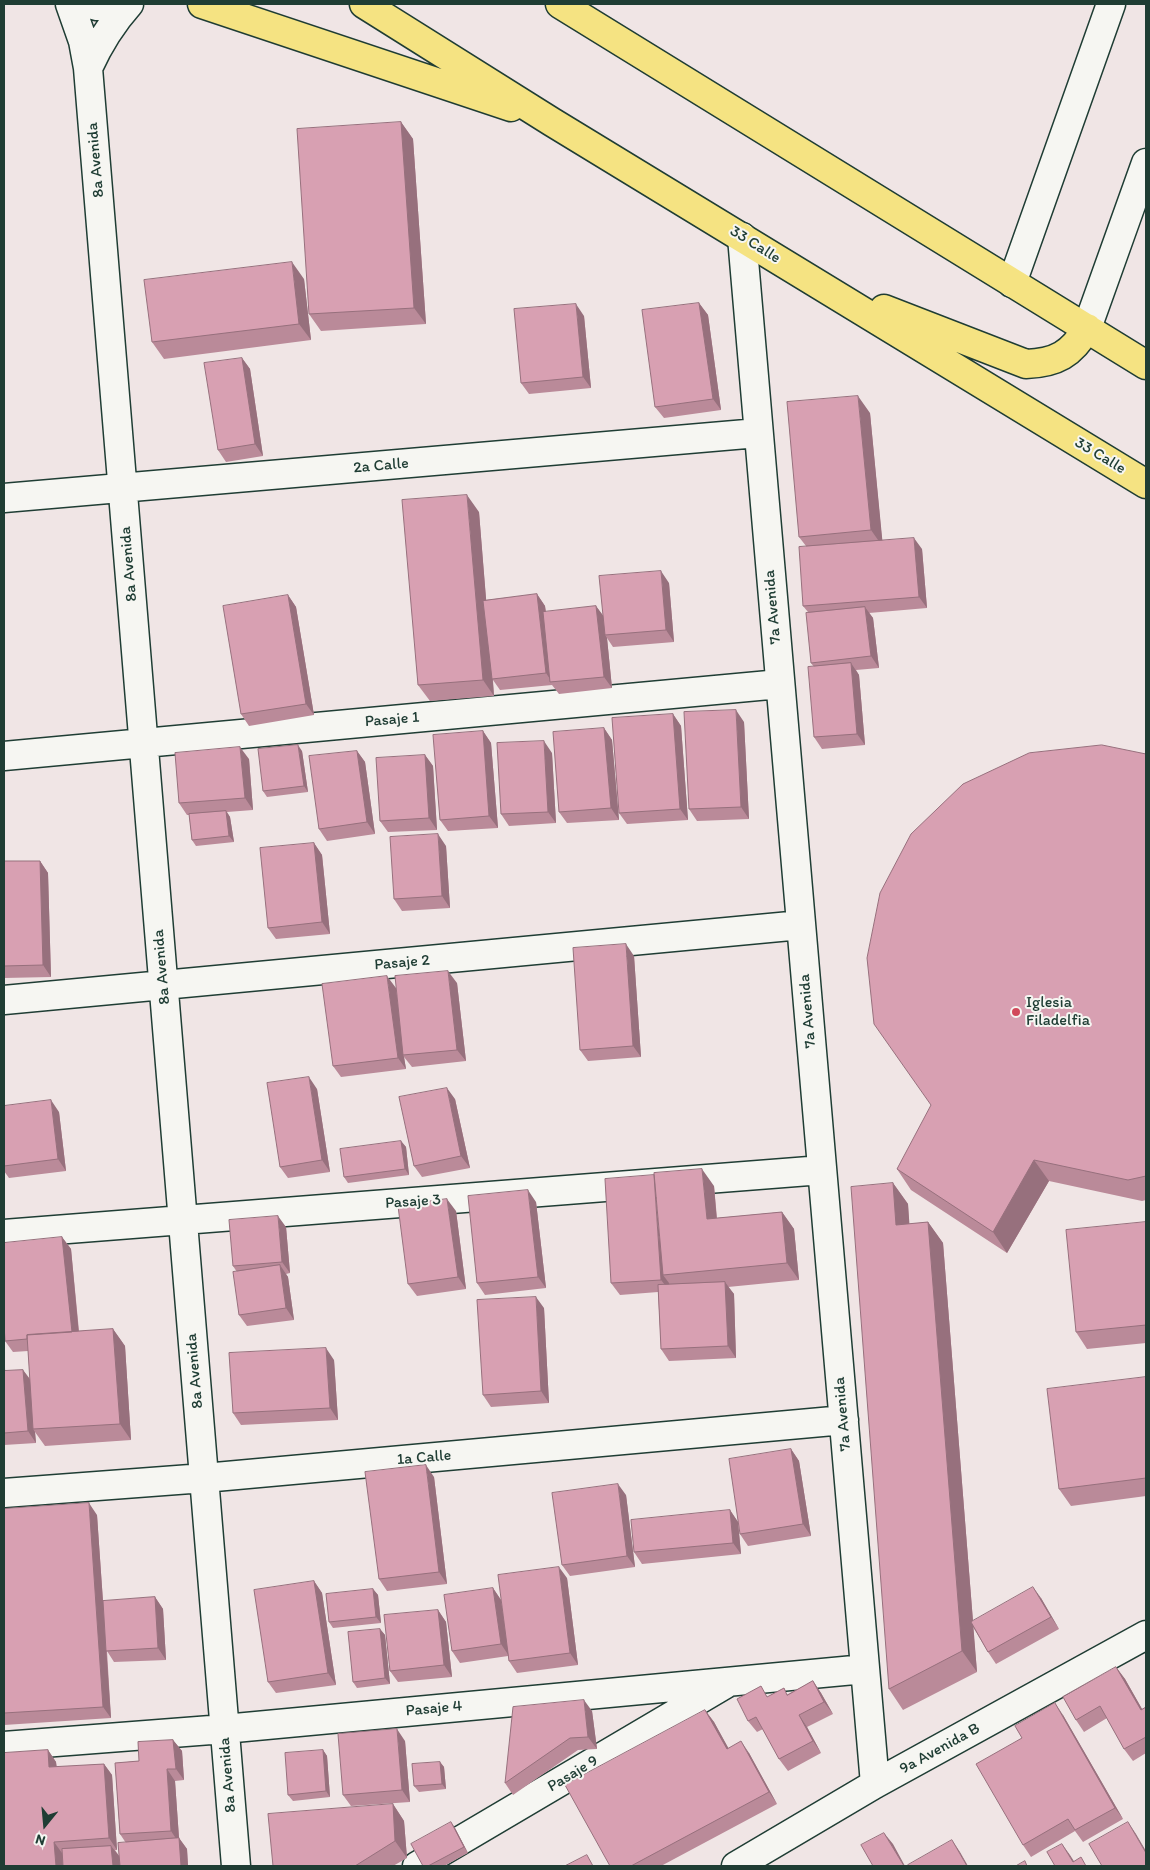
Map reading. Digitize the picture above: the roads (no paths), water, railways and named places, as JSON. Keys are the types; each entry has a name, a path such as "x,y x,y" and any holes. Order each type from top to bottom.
{"main road":[{"path":"202,4 552,122"},
{"name":"33 Calle","path":"364,4 552,122 1146,484"},
{"path":"560,4 1146,365"},
{"path":"815,282 1026,364 1042,364 1067,353 1078,344 1087,328"}],"street":[{"name":"8a Avenida","path":"70,4 84,41 88,68 236,1866"},
{"path":"90,4 97,6 118,4"},
{"path":"88,68 100,43 115,19 129,4"},
{"path":"1012,283 1111,4"},
{"path":"1087,328 1146,164"},
{"name":"7a Avenida","path":"742,237 875,1784"},
{"name":"2a Calle","path":"4,498 758,432"},
{"name":"Pasaje 1","path":"4,756 780,684"},
{"name":"Pasaje 2","path":"4,1000 801,925"},
{"name":"Pasaje 3","path":"4,1234 822,1170"},
{"name":"1a Calle","path":"4,1492 204,1478 844,1420"},
{"name":"9a Avenida B","path":"736,1866 875,1784 1146,1635"},
{"name":"Pasaje 4","path":"4,1746 224,1729 865,1670"},
{"name":"Pasaje 9","path":"417,1866 729,1682"}],"place":[{"name":"Iglesia Filadelfia","path":"1016,1012"}]}
